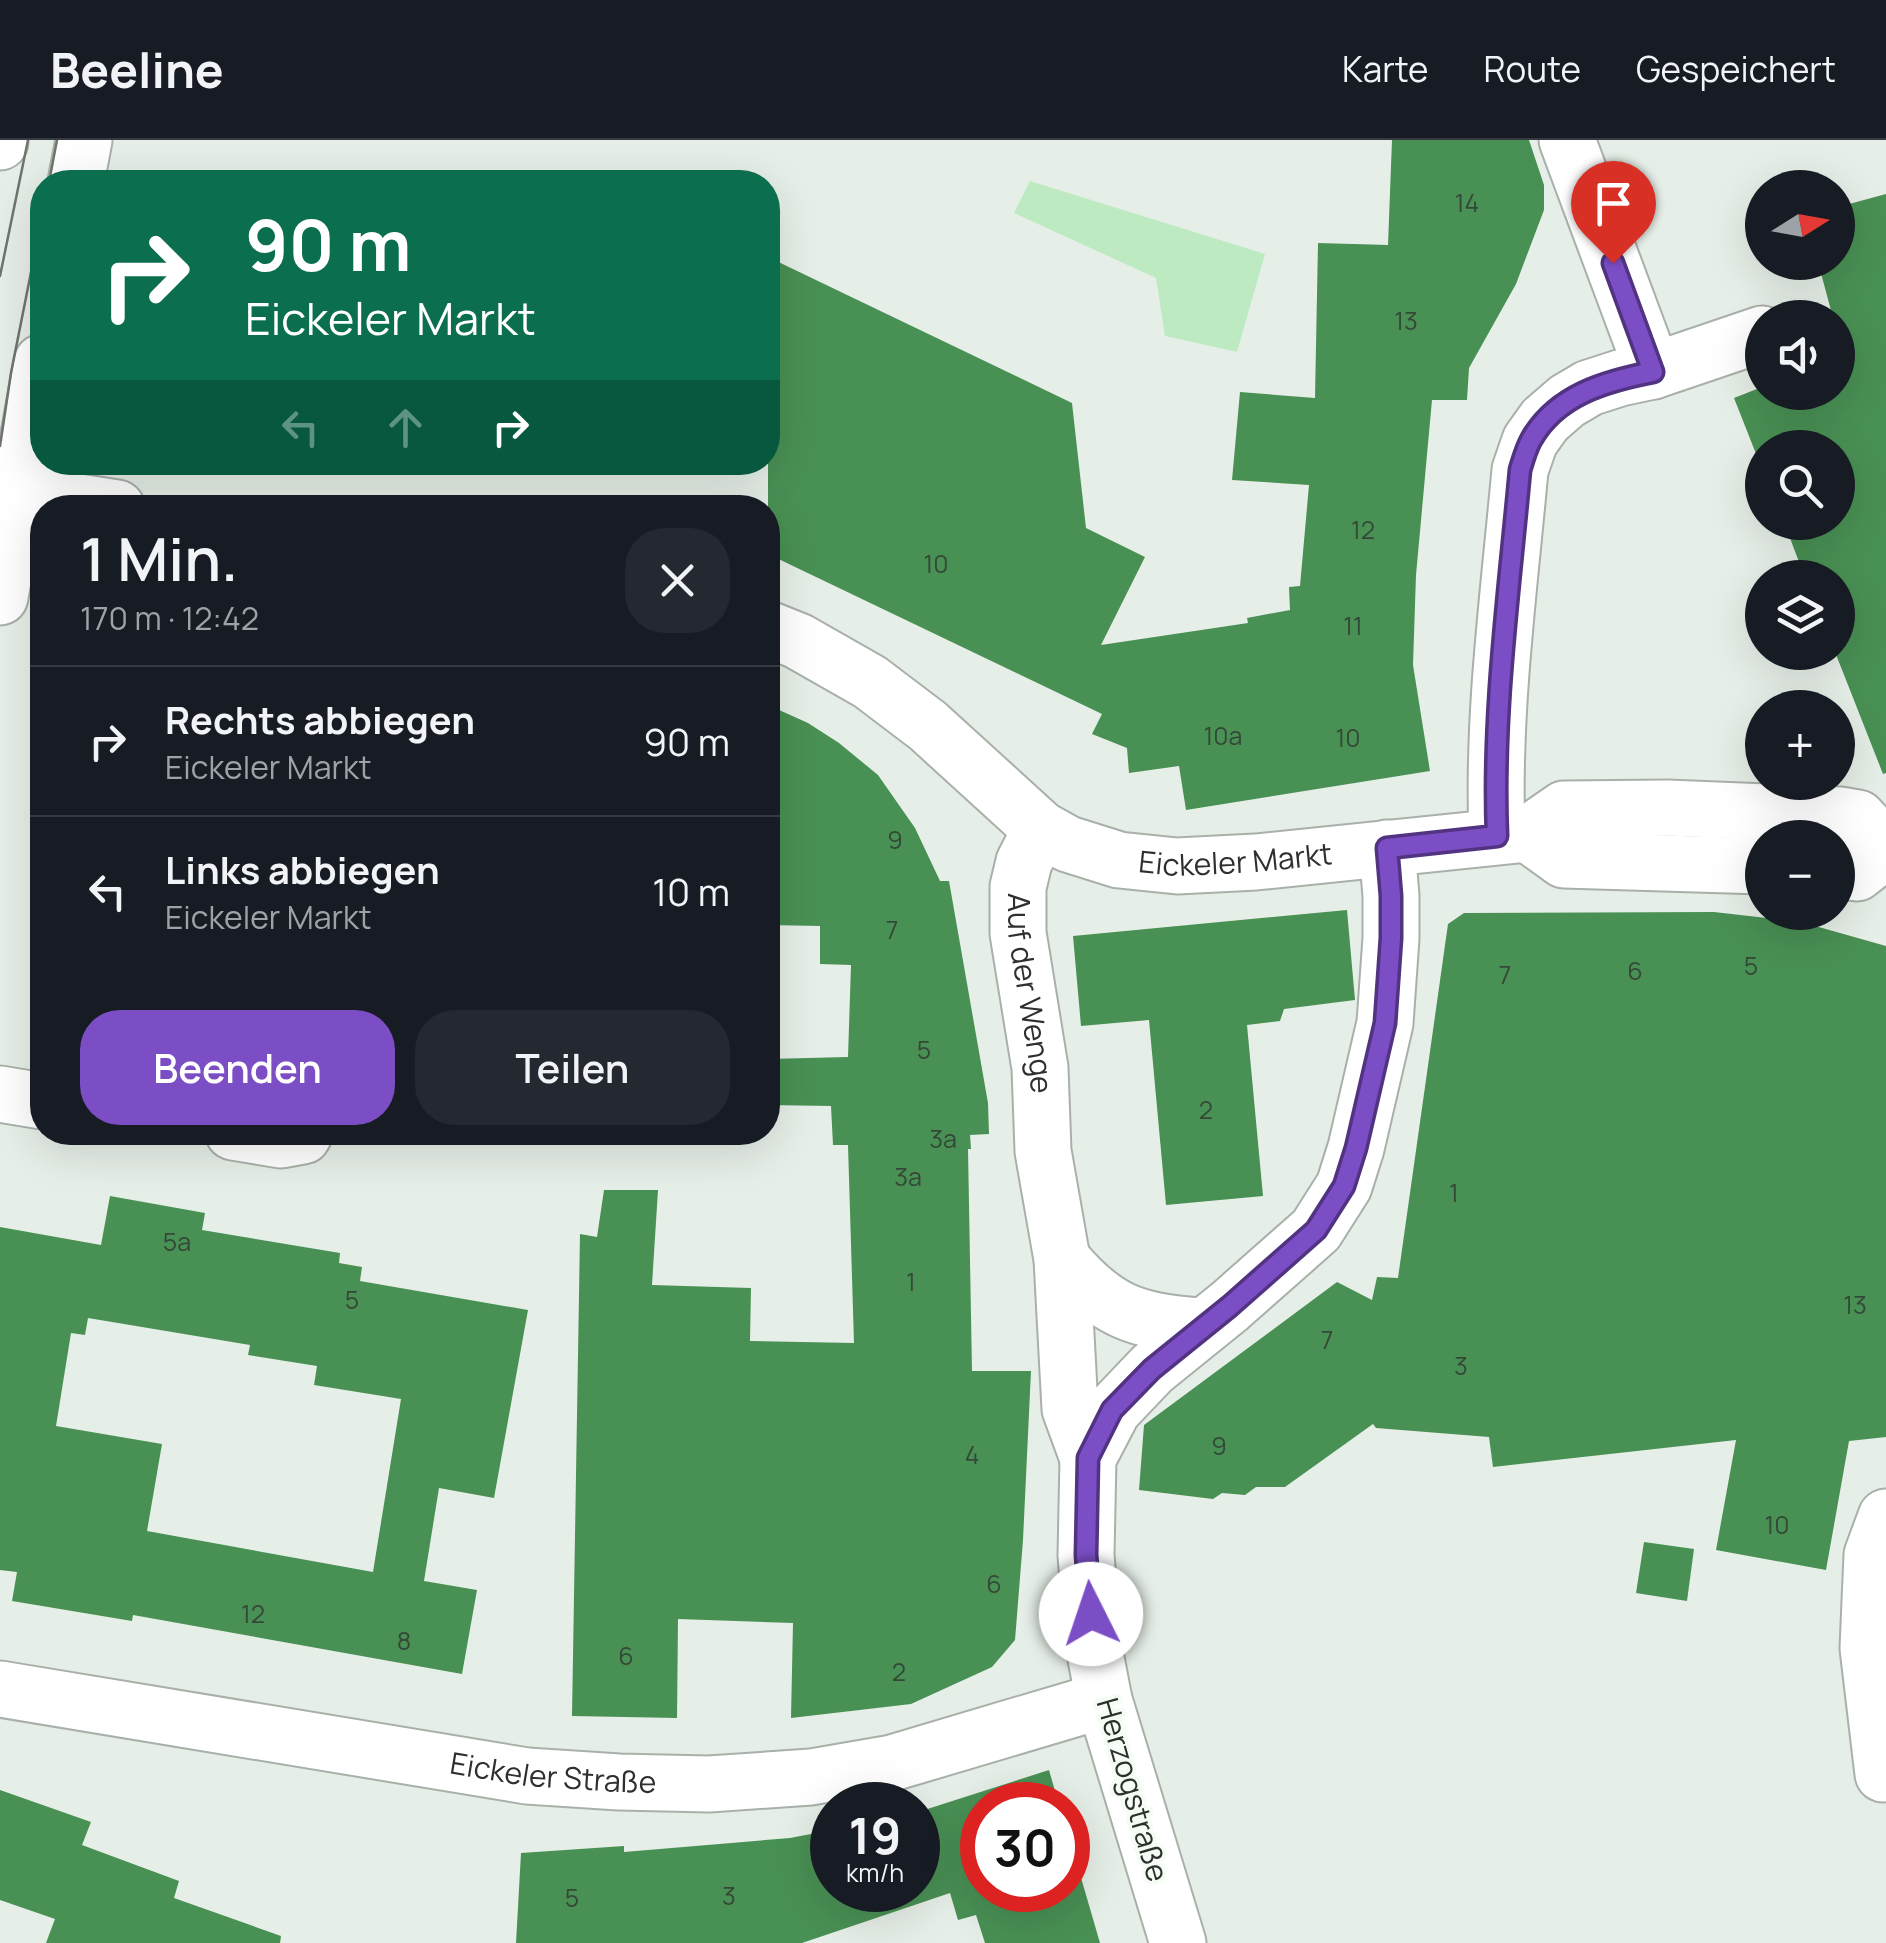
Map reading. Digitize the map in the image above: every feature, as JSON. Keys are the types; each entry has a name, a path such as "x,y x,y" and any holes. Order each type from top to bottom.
{"street":[{"path":"78,170 84,140"},
{"path":"1568,140 1653,372"},
{"path":"1745,340 1653,372 1589,388 1566,401 1530,441 1520,470 1495,776 1512,835 1564,860 1745,865"},
{"path":"0,597 10,492 30,411"},
{"path":"780,634 870,682 928,726 1040,829"},
{"name":"Eickeler Markt","path":"1040,829 1068,844 1119,860 1177,866 1256,862 1512,835 1564,809 1666,808 1841,815 1858,818 1886,849 1855,873"},
{"name":"Auf der Wenge","path":"1040,829 1024,862 1018,887 1018,933 1040,1068 1044,1151 1062,1260 1070,1409 1088,1458"},
{"name":"Herzogstraße","path":"1178,1943 1104,1700 1093,1643 1086,1555 1088,1458 1112,1410 1152,1369 1316,1230 1344,1186 1385,1023 1391,938 1387,848"},
{"path":"0,1094 30,1099"},
{"path":"1062,1260 1103,1300 1133,1316 1166,1324 1202,1326"},
{"path":"1882,1774 1868,1648 1872,1556 1886,1517"},
{"name":"Eickeler Straße","path":"0,1689 526,1776 709,1784 811,1777 892,1763 1104,1700"}],"green space":[{"path":"1030,181 1265,254 1237,352 1165,336 1156,278 1014,213"}],"building":[{"path":"1392,140 1529,140 1544,185 1544,210 1516,284 1469,368 1467,400 1432,400 1416,575 1413,665 1430,771 1186,810 1179,766 1129,773 1127,748 1092,734 1102,714 780,560 780,495 768,495 768,475 780,475 780,263 1072,403 1086,528 1145,557 1101,645 1248,623 1247,618 1290,610 1289,587 1300,586 1309,485 1232,480 1240,392 1315,398 1318,243 1388,245"},
{"path":"1886,194 1883,774 1855,703 1855,690 1850,690 1842,670 1855,670 1855,560 1798,560 1791,540 1855,540 1855,430 1747,430 1734,398 1745,394 1745,410 1855,410 1855,300 1828,300 1823,280 1855,280 1855,202"},
{"path":"780,710 839,743 878,775 915,828 940,881 949,881 988,1103 989,1134 970,1135 968,1149 972,1371 1031,1371 1015,1640 992,1667 911,1704 791,1718 793,1623 678,1619 677,1718 572,1716 580,1234 597,1237 604,1190 658,1190 652,1285 751,1288 750,1341 854,1343 848,1145 833,1145 831,1106 780,1105 780,1059 848,1057 851,965 820,964 820,926 780,925"},
{"path":"1347,910 1355,1000 1284,1009 1280,1021 1247,1025 1263,1196 1166,1205 1149,1020 1081,1026 1073,936"},
{"path":"1714,912 1745,916 1745,930 1829,930 1886,946 1886,1437 1849,1441 1826,1570 1716,1550 1736,1440 1493,1467 1489,1437 1376,1428 1373,1424 1285,1487 1256,1487 1245,1495 1222,1493 1213,1499 1139,1490 1144,1425 1337,1282 1372,1300 1377,1277 1398,1278 1448,924 1464,913"},
{"path":"110,1196 205,1213 202,1230 340,1253 339,1263 362,1267 360,1281 528,1310 494,1498 439,1488 424,1581 477,1590 462,1674 133,1615 132,1621 12,1601 17,1572 0,1570 0,1227 101,1245","holes":["88,1318 250,1345 248,1355 317,1366 314,1385 401,1399 373,1572 147,1531 162,1444 56,1426 71,1333 85,1335"]},
{"path":"1644,1542 1694,1549 1687,1601 1636,1593"},
{"path":"1049,1770 1052,1782 1012,1782"},
{"path":"0,1790 91,1822 82,1845 179,1881 174,1898 281,1936 280,1943 46,1943 55,1919 0,1900"},
{"path":"960,1799 960,1912 1090,1912 1090,1909 1100,1943 985,1943 976,1915 958,1920 950,1893 940,1896 940,1805"},
{"path":"810,1834 810,1912 894,1912 802,1943 516,1943 521,1853 624,1846 624,1852"}],"tram line":[{"path":"0,276 28,140"},
{"path":"51,170 57,140"},
{"path":"0,446 30,277"}],"route":[{"path":"1091,1614 1086,1555 1088,1458 1112,1410 1152,1369 1316,1230 1344,1186 1385,1023 1391,938 1387,848 1497,836 1496,731 1520,470 1530,441 1566,401 1589,388 1653,372 1613,263"}]}
